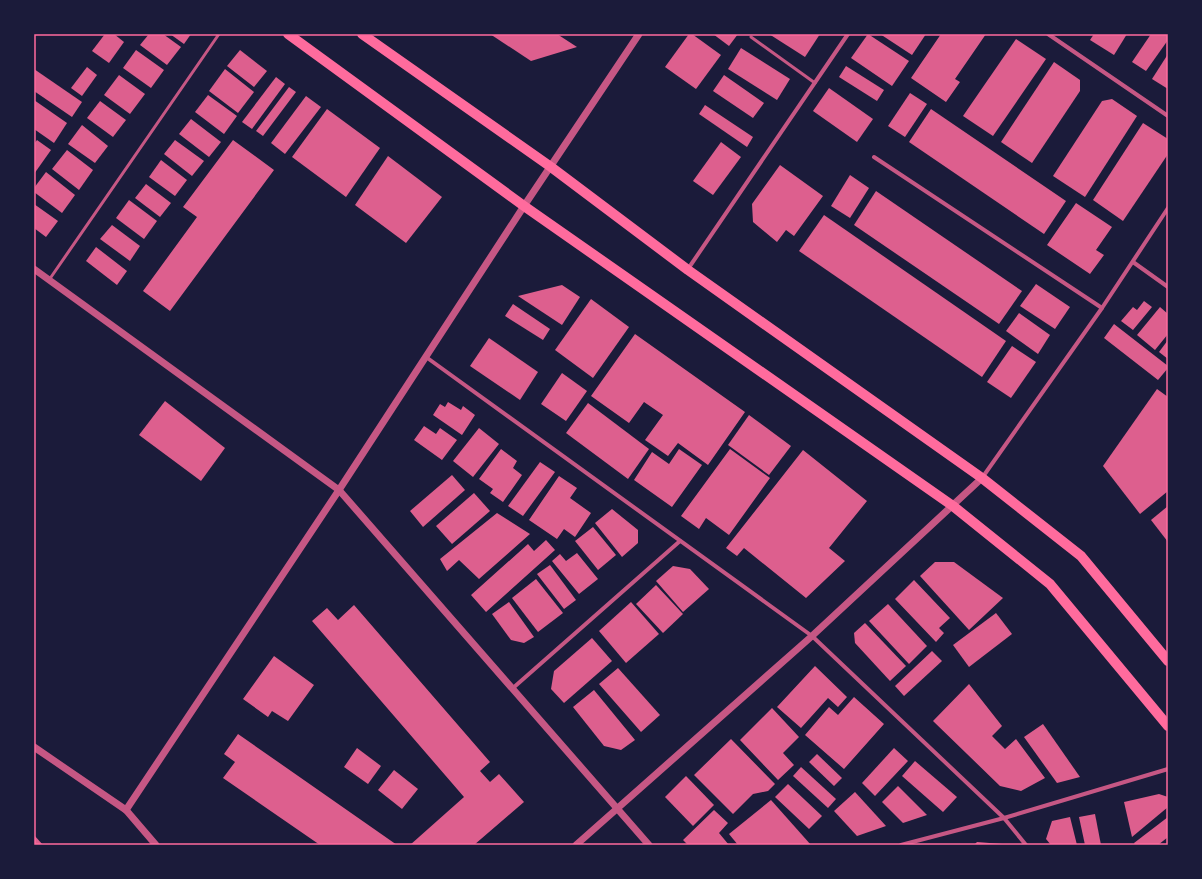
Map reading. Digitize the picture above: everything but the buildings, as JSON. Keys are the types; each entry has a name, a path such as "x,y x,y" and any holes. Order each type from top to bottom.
{"main road":[{"path":"288,34 524,206 953,506 1050,584 1168,726"},
{"path":"362,34 551,167 688,270 982,478 1081,556 1168,661"}],"street":[{"path":"126,810 339,490 524,206 640,34"},
{"path":"688,270 848,34"},
{"path":"1048,34 1168,116"},
{"path":"874,157 1102,308"},
{"path":"576,845 812,636 982,478 1102,308 1168,208"},
{"path":"1133,262 1168,287"},
{"path":"34,269 339,490 649,845"},
{"path":"425,356 812,636 1004,818 1026,845"},
{"path":"513,688 680,541"},
{"path":"34,747 126,810 156,845"},
{"path":"901,845 1004,818 1168,769"}],"lane":[{"path":"49,280 219,34"},
{"path":"750,37 815,84"}]}
